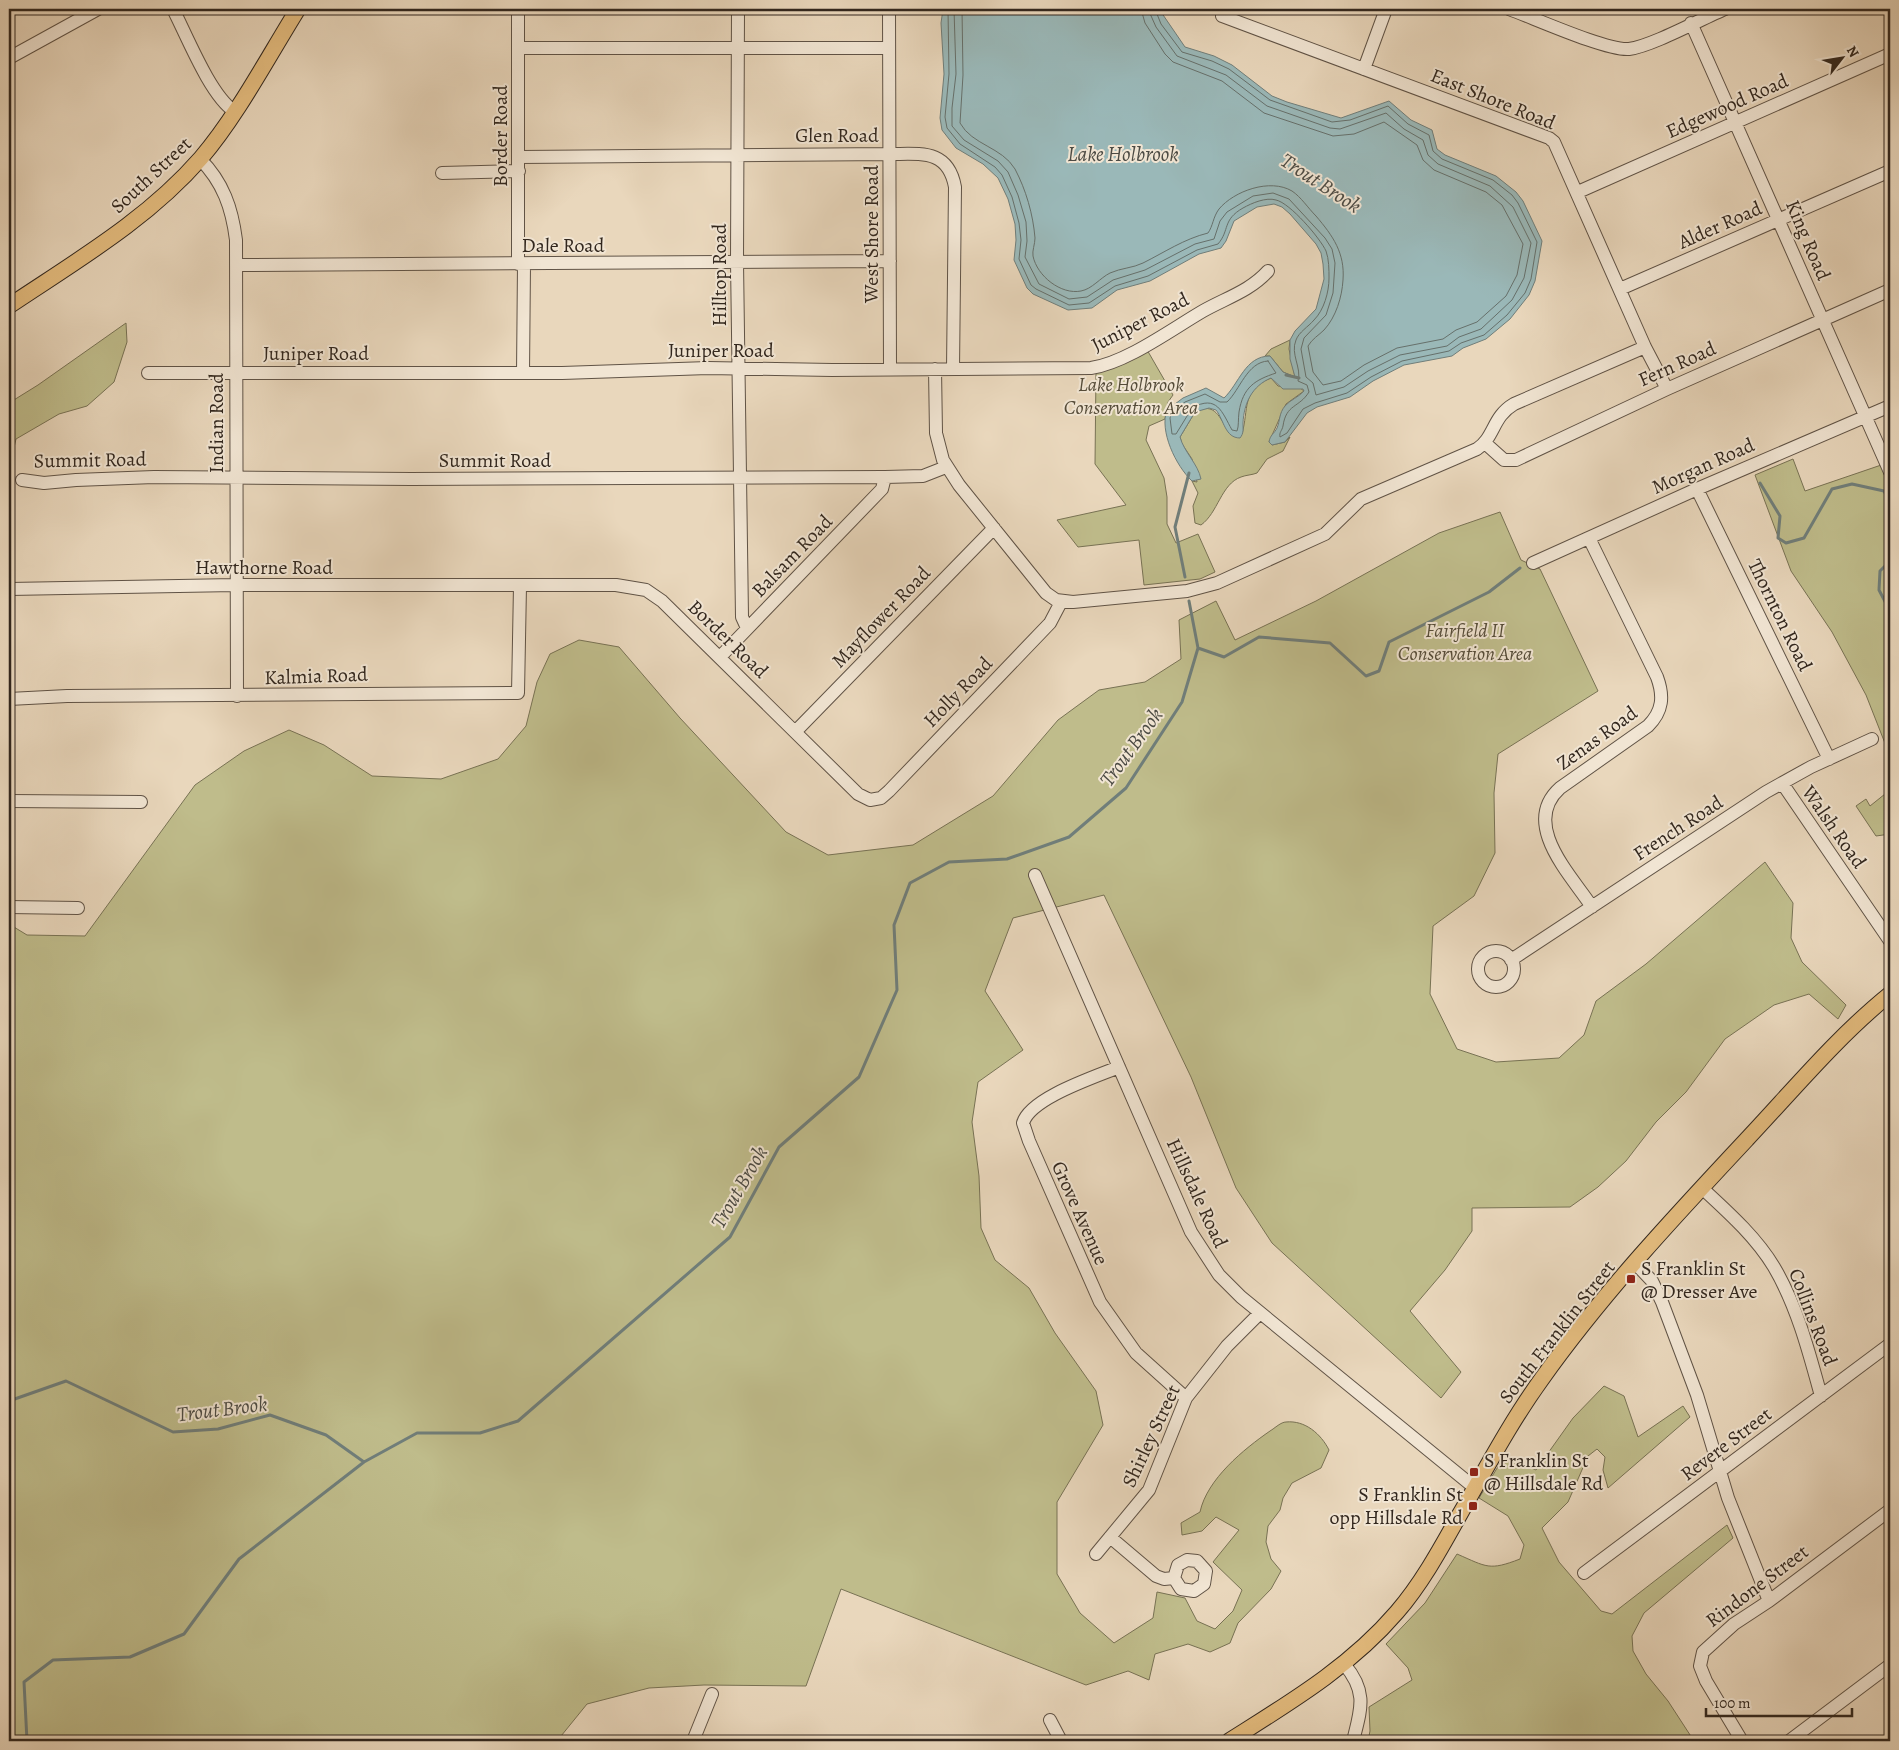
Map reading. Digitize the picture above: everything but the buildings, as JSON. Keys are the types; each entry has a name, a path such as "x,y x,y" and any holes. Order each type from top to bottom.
{"main road":[{"name":"South Street","path":"9,306 135,220 178,182 200,159 234,111 298,9"},
{"name":"South Franklin Street","path":"1229,1741 1317,1685 1344,1664 1379,1631 1407,1599 1432,1562 1511,1426 1550,1367 1586,1321 1702,1188 1816,1065 1853,1027 1890,994"}],"street":[{"path":"9,58 98,9"},
{"path":"173,9 216,92 234,111"},
{"name":"Border Road","path":"518,9 519,171 524,373"},
{"name":"Hilltop Road","path":"738,9 738,368 742,617 747,628"},
{"name":"West Shore Road","path":"889,9 890,368"},
{"name":"East Shore Road","path":"1225,9 1222,16 1549,138 1556,145 1578,192 1645,347 1666,389"},
{"path":"1364,69 1386,9"},
{"path":"1509,9 1621,49 1644,45 1725,9"},
{"name":"King Road","path":"1691,23 1780,219 1822,320 1890,472"},
{"path":"519,48 738,50 890,48"},
{"name":"Edgewood Road","path":"1578,192 1890,54"},
{"name":"Glen Road","path":"520,157 890,154 925,155 939,159 947,165 952,175 955,193 953,369"},
{"name":"Indian Road","path":"200,159 220,182 230,206 235,231 235,585 237,696"},
{"path":"442,173 519,171"},
{"name":"Alder Road","path":"1620,288 1890,171"},
{"name":"Dale Road","path":"236,265 890,261"},
{"name":"Juniper Road","path":"148,373 524,373 738,368 1090,368 1108,364 1212,306 1244,291 1268,271"},
{"name":"Fern Road","path":"1485,443 1504,460 1512,462 1666,389 1890,290"},
{"path":"936,368 937,439 946,468 1046,593 1061,602 1079,602 1188,591 1217,583 1325,534 1361,499 1473,451 1485,443 1500,415 1514,404 1645,347"},
{"name":"Morgan Road","path":"1533,563 1697,489 1890,406"},
{"name":"Summit Road","path":"22,480 44,484 76,480 145,477 235,479 885,477 923,476 946,468"},
{"name":"Balsam Road","path":"720,657 882,489 885,477"},
{"name":"Thornton Road","path":"1697,489 1829,759"},
{"name":"Mayflower Road","path":"796,731 994,528"},
{"name":"Zenas Road","path":"1589,538 1657,677 1662,700 1656,717 1648,726 1560,788 1551,798 1546,809 1545,826 1550,843 1592,907"},
{"name":"Hawthorne Road","path":"9,589 235,585 520,586"},
{"name":"Border Road","path":"520,586 622,585 646,590 662,601 858,794 867,800 874,800"},
{"name":"Kalmia Road","path":"9,699 67,696 237,696 399,692 518,693 520,586"},
{"name":"Holly Road","path":"874,800 889,792 1050,623 1061,602"},
{"name":"French Road","path":"1512,960 1782,783 1872,739"},
{"name":"Walsh Road","path":"1782,783 1890,940"},
{"path":"9,802 141,802"},
{"name":"Hillsdale Road","path":"1035,875 1199,1247 1219,1276 1260,1313 1475,1488"},
{"path":"9,908 78,908"},
{"name":"Grove Avenue","path":"1119,1067 1042,1102 1029,1111 1023,1122 1028,1141 1100,1302 1136,1353 1186,1398"},
{"name":"Collins Road","path":"1702,1188 1737,1221 1773,1266 1794,1310 1821,1396"},
{"path":"1636,1264 1652,1281 1662,1302 1697,1395 1720,1472 1769,1601"},
{"name":"Shirley Street","path":"1096,1554 1149,1490 1179,1411 1186,1398 1227,1346 1260,1313"},
{"name":"Revere Street","path":"1584,1574 1890,1344"},
{"name":"Rindone Street","path":"1742,1741 1706,1681 1700,1666 1703,1652 1734,1624 1769,1601 1890,1510"},
{"path":"1110,1537 1156,1576 1164,1579 1174,1578"},
{"path":"1344,1664 1356,1680 1361,1697 1353,1741"},
{"path":"1789,1741 1890,1665"},
{"path":"693,1741 712,1694"},
{"path":"1050,1720 1061,1741"}],"green space":[{"path":"126,323 127,342 114,382 87,406 59,414 16,439 9,469 9,403 38,385"},
{"path":"1290,340 1289,349 1295,377 1283,372 1270,356 1265,356 1271,349"},
{"name":"Lake Holbrook Conservation Area","path":"1146,348 1173,395 1168,402 1165,419 1149,426 1146,440 1164,478 1167,497 1167,524 1176,543 1198,534 1215,572 1200,579 1144,585 1139,540 1078,547 1057,520 1126,505 1095,464 1096,371"},
{"path":"1271,378 1278,386 1300,388 1304,391 1286,404 1269,442 1272,445 1285,442 1290,437 1283,451 1267,459 1257,473 1243,476 1234,481 1224,492 1207,520 1201,525 1195,523 1193,506 1198,493 1192,481 1197,482 1192,459 1182,444 1180,437 1195,412 1202,409 1212,410 1216,413 1229,433 1242,434 1250,394 1261,383"},
{"path":"1793,459 1805,491 1890,462 1890,756 1866,695 1832,632 1791,571 1755,475"},
{"name":"Fairfield II Conservation Area","path":"1500,512 1521,560 1540,569 1598,691 1498,754 1494,793 1495,853 1474,896 1433,926 1430,994 1457,1049 1496,1062 1559,1058 1584,1035 1596,1001 1646,964 1765,862 1793,903 1791,938 1802,962 1846,1005 1838,1019 1809,994 1774,1005 1725,1039 1686,1092 1656,1122 1626,1161 1598,1187 1570,1207 1472,1208 1472,1231 1445,1270 1410,1311 1461,1372 1441,1398 1272,1243 1236,1188 1191,1077 1104,895 1013,918 985,991 1023,1050 978,1082 972,1122 979,1176 981,1228 995,1260 1029,1288 1055,1333 1096,1391 1103,1425 1057,1502 1057,1574 1080,1613 1114,1643 1153,1618 1157,1592 1185,1598 1197,1621 1215,1629 1233,1611 1242,1590 1213,1562 1239,1530 1216,1517 1202,1531 1182,1535 1181,1523 1200,1512 1210,1488 1238,1456 1282,1423 1300,1423 1312,1429 1329,1450 1321,1468 1292,1483 1283,1498 1280,1510 1268,1526 1266,1542 1271,1559 1281,1571 1271,1589 1238,1623 1230,1643 1210,1652 1188,1644 1155,1654 1149,1680 1128,1671 1086,1685 841,1589 806,1686 704,1685 649,1688 587,1704 557,1741 9,1741 9,924 27,935 85,936 195,785 244,751 289,730 324,745 372,776 441,779 498,759 526,726 537,682 550,654 579,640 619,647 680,718 786,832 828,855 913,845 993,796 1058,720 1099,690 1145,682 1181,659 1179,620 1216,601 1235,640 1316,601 1439,533"},
{"path":"1890,790 1890,834 1876,836 1856,806 1866,799 1870,806"},
{"path":"1604,1386 1624,1396 1638,1437 1683,1406 1690,1417 1608,1488 1603,1470 1605,1457 1597,1449 1588,1456 1568,1502 1542,1528 1559,1562 1601,1611 1612,1614 1727,1525 1733,1538 1644,1613 1632,1636 1633,1651 1646,1674 1668,1701 1694,1741 1368,1741 1370,1731 1369,1707 1412,1680 1408,1668 1386,1644 1425,1603 1457,1554 1488,1566 1501,1565 1520,1559 1524,1545 1508,1516 1479,1498 1505,1455 1536,1470 1573,1418"}],"water":[{"name":"Lake Holbrook","path":"943,9 1159,9 1185,47 1214,56 1232,65 1272,96 1287,102 1341,118 1389,101 1411,120 1432,130 1437,149 1445,155 1496,176 1516,192 1523,201 1542,241 1535,281 1529,295 1510,319 1486,339 1463,348 1452,356 1404,365 1373,381 1350,397 1317,407 1307,413 1285,442 1272,445 1269,442 1277,428 1283,409 1304,391 1303,389 1283,389 1271,378 1264,381 1250,396 1245,409 1243,433 1240,438 1228,432 1216,410 1209,408 1195,412 1180,437 1201,479 1192,481 1180,467 1170,448 1165,428 1167,410 1183,398 1206,388 1224,398 1248,366 1261,357 1270,356 1283,372 1295,377 1290,359 1290,340 1295,331 1316,309 1324,279 1321,253 1316,244 1290,214 1282,207 1274,204 1257,207 1234,221 1221,248 1199,254 1150,281 1117,290 1092,308 1068,310 1033,294 1027,288 1014,260 1015,224 1008,199 998,178 983,164 956,148 942,130 940,118 944,74 941,23"}],"waterway":[{"name":"Trout Brook","path":"1286,375 1299,378"},
{"name":"Trout Brook","path":"1185,577 1175,527 1189,473"},
{"path":"1760,483 1780,516 1778,538 1786,543 1804,538 1832,489 1852,484 1884,491 1890,502"},
{"path":"1890,561 1880,571 1879,590 1890,611"},
{"path":"1198,648 1224,657 1259,637 1330,643 1366,676 1379,671 1389,642 1489,592 1520,568"},
{"name":"Trout Brook","path":"9,1401 66,1381 173,1432 218,1429 270,1415 326,1435 364,1462 417,1433 480,1433 518,1421 730,1237 779,1147 859,1077 897,990 894,925 910,883 949,862 1007,859 1069,837 1126,788 1182,702 1198,648 1189,601"},
{"path":"27,1741 24,1682 53,1660 130,1657 184,1634 239,1559 364,1462"}],"place":[{"name":"S Franklin St @ Dresser Ave","path":"1631,1279"},
{"name":"S Franklin St @ Hillsdale Rd","path":"1474,1472"},
{"name":"S Franklin St opp Hillsdale Rd","path":"1473,1506"}]}
